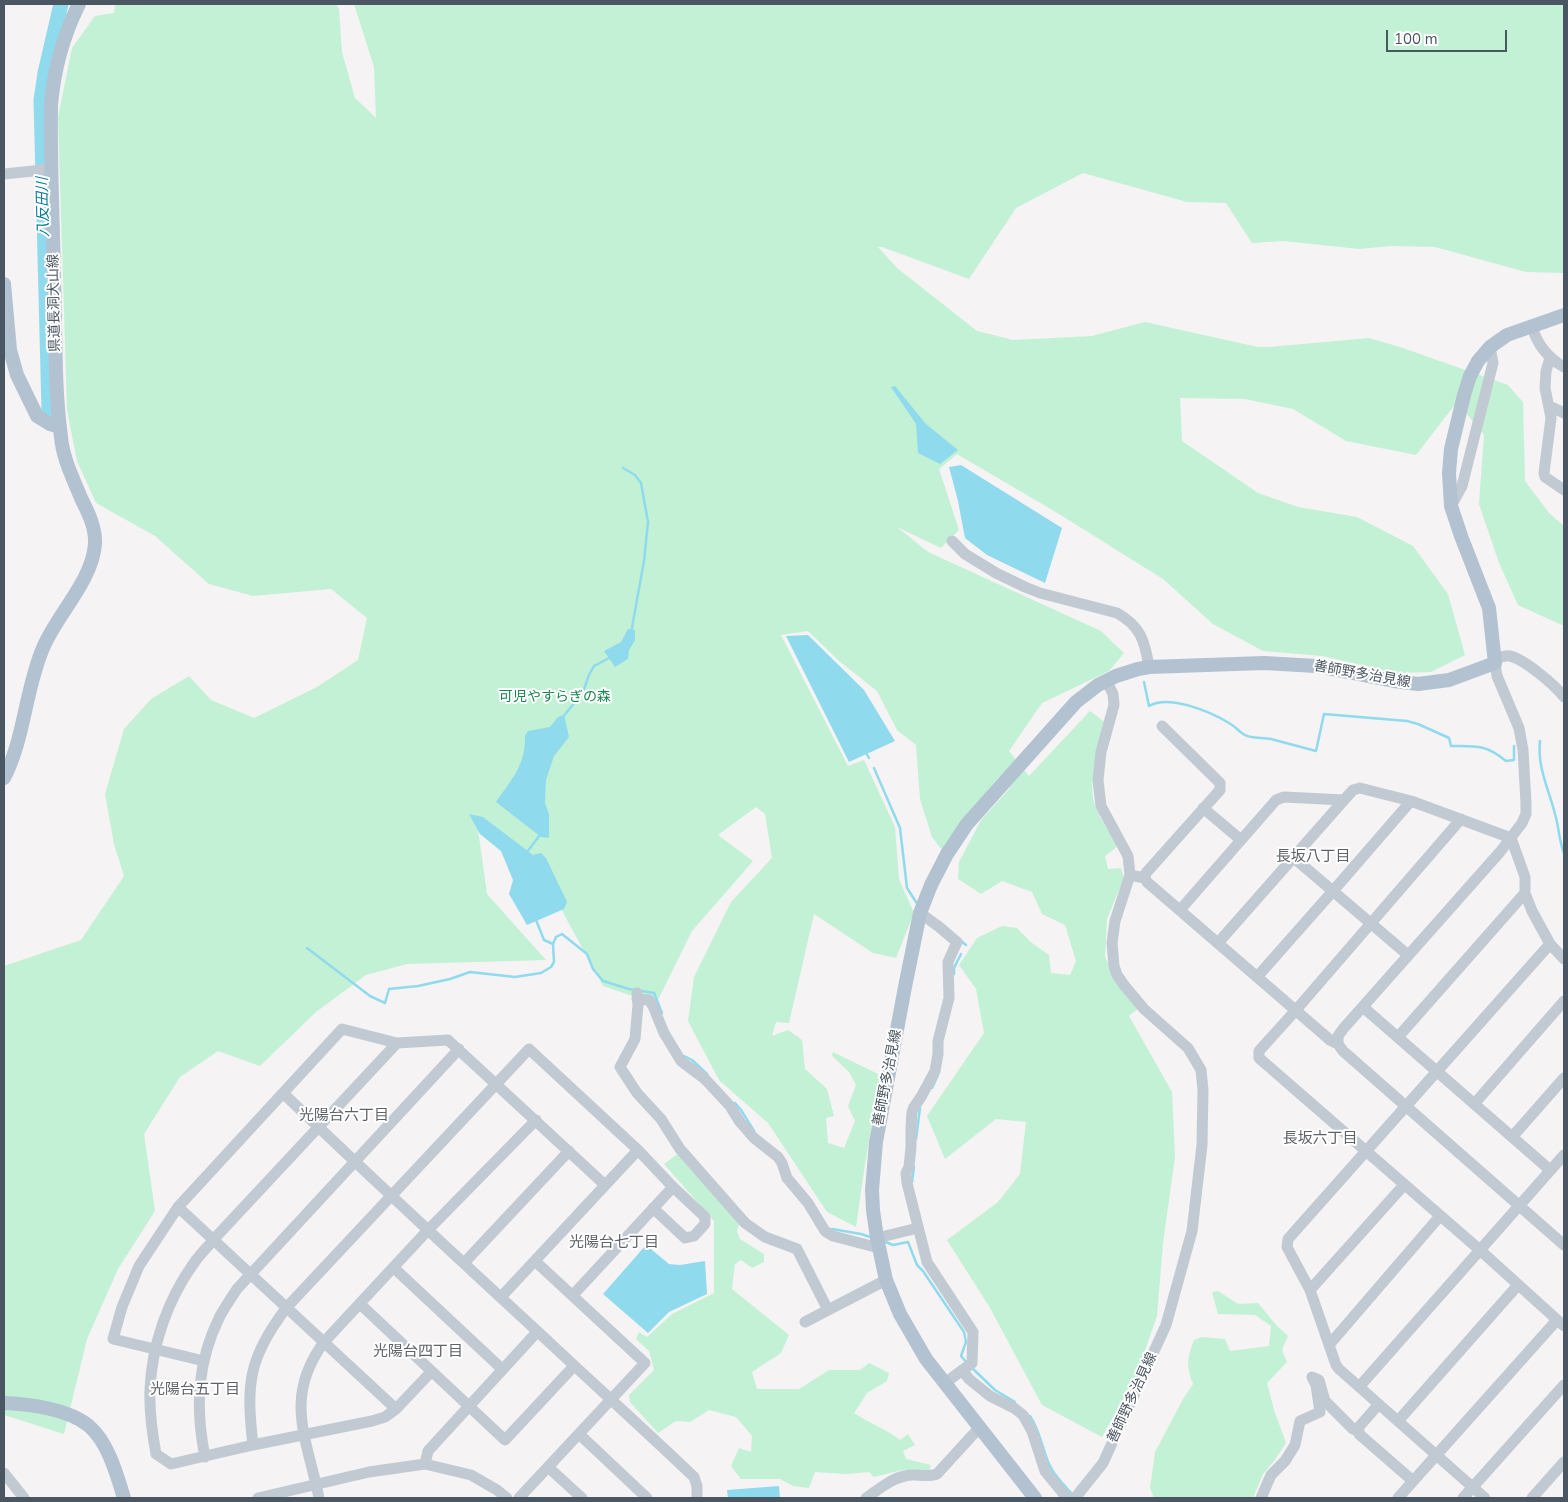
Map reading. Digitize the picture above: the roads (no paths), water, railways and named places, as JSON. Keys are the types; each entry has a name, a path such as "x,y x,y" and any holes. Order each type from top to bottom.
{"main road":[{"name":"県道長洞犬山線","path":"4,778 20,736 38,662 54,626 87,572 95,542 91,521 69,468 63,448 60,427 48,170 53,85 60,49 79,4"},
{"path":"4,284 10,350 16,375 37,416 50,424 60,427"},
{"path":"1494,661 1489,608 1451,506 1449,473 1451,449 1462,402 1472,372 1478,361 1490,347 1507,335 1564,315"},
{"name":"善師野多治見線","path":"1035,1498 944,1383 922,1353 900,1314 886,1280 873,1210 872,1190 876,1142 904,987 920,913 931,885 947,854 967,824 1063,715 1090,690 1106,680 1127,672 1149,667 1264,662 1316,666 1418,684 1449,680 1494,661"},
{"path":"4,1403 42,1407 71,1415 90,1427 107,1450 124,1498"}],"street":[{"path":"4,174 48,170"},
{"path":"1532,326 1544,352 1564,367"},
{"path":"1451,506 1462,486 1493,363 1490,347"},
{"path":"1550,358 1546,371 1545,388 1551,418 1544,473 1545,477 1564,490"},
{"path":"1549,406 1564,413"},
{"path":"952,541 965,554 1025,587 1040,593 1117,613 1126,618 1134,624 1141,634 1146,646 1149,667"},
{"path":"1338,1044 1338,1036 1500,852 1522,823 1526,814 1523,750 1519,728 1497,676 1494,661 1507,656 1513,657 1538,672 1555,686 1564,697"},
{"name":"善師野多治見線","path":"1077,1496 1103,1464 1166,1325 1192,1231 1202,1145 1202,1070 1188,1048 1157,1021 1134,997 1117,975 1114,966 1112,944 1115,921 1130,876 1128,856 1101,806 1098,780 1101,752 1114,705 1113,694 1106,680"},
{"path":"1162,726 1220,783 1220,790 1146,873 1145,878 1147,882 1330,1040 1338,1044 1343,1051 1564,1245"},
{"path":"1218,944 1353,790 1360,788 1410,800 1511,838 1525,877 1525,892 1532,911 1550,944 1564,959"},
{"path":"1180,910 1276,800 1284,797 1344,800"},
{"path":"1257,977 1410,800"},
{"path":"1203,808 1241,840"},
{"path":"1398,1498 1436,1455 1561,1323 1259,1058 1259,1051 1461,819"},
{"path":"1294,858 1408,956"},
{"path":"1130,876 1145,878"},
{"path":"1398,1037 1525,892"},
{"path":"920,913 957,942 948,962 949,998 938,1041 935,1071 912,1112 910,1128 912,1147 906,1183 927,1262 973,1332 966,1367 969,1379 990,1396 1014,1408 1023,1415 1032,1431 1045,1471 1067,1498"},
{"path":"1485,1498 1339,1369 1310,1290 1287,1247 1288,1239 1436,1070 1550,944"},
{"path":"828,1310 797,1249 765,1237 745,1223 680,1149 661,1119 637,1093 620,1067 635,1039 637,996 649,1000 664,1033 681,1060 705,1079 730,1106 740,1122 754,1138 778,1158 782,1163 787,1178 808,1203 825,1230 833,1236 880,1241 902,1232 917,1223"},
{"path":"1475,1103 1564,1001"},
{"path":"1359,1388 1519,1205 1559,1163 1513,1136 1363,1007"},
{"path":"204,1361 113,1339 122,1307 139,1266 178,1207 342,1029 397,1043 448,1040 605,1185"},
{"path":"397,1043 214,1239 195,1261 177,1290 155,1348 150,1388 151,1425 156,1454 171,1464 385,1417 396,1409 432,1372"},
{"path":"253,1445 249,1410 250,1384 254,1364 260,1349 274,1324 287,1307 529,1049 638,1150 705,1217 705,1224 694,1236 685,1238 653,1208"},
{"path":"205,1457 201,1435 199,1386 204,1361 220,1316 237,1290 251,1274 459,1050"},
{"path":"1513,1136 1564,1078"},
{"path":"283,1093 392,1197 694,1477 697,1486 697,1498"},
{"path":"319,1498 302,1420 300,1401 303,1382 313,1357 324,1342 428,1230 536,1120"},
{"path":"501,1297 638,1150"},
{"path":"464,1264 569,1151"},
{"path":"1310,1290 1404,1185"},
{"path":"573,1295 673,1187"},
{"path":"178,1207 396,1409"},
{"path":"1329,1345 1440,1216"},
{"path":"519,1498 645,1363 535,1261"},
{"path":"394,1268 502,1369"},
{"path":"805,1322 886,1280"},
{"path":"1398,1421 1518,1285"},
{"path":"360,1304 505,1440 574,1366"},
{"path":"425,1464 428,1451 537,1332"},
{"path":"944,1383 966,1367"},
{"path":"1261,1498 1271,1475 1285,1462 1295,1445 1300,1421 1320,1412 1316,1385 1312,1377 1319,1380 1325,1401 1353,1429 1359,1431"},
{"path":"1463,1498 1564,1386"},
{"path":"1378,1405 1358,1428 1359,1434 1413,1481"},
{"path":"866,1498 892,1480 906,1475 924,1476 937,1474 979,1428"},
{"path":"578,1434 647,1498"},
{"path":"1532,1498 1564,1462"},
{"path":"258,1498 370,1472 425,1464 472,1475 498,1490 507,1498"},
{"path":"548,1467 582,1498"},
{"path":"4,1473 24,1498"}],"water":[{"path":"895,386 926,424 958,450 940,464 918,453 916,424 891,387"},
{"path":"961,465 1062,528 1045,583 987,555 965,538 949,467"},
{"path":"628,629 635,630 635,640 629,650 628,659 615,667 604,651 621,642"},
{"path":"808,635 864,690 895,741 849,762 786,636"},
{"path":"564,715 569,737 554,756 546,780 545,803 549,814 549,838 541,837 496,802 520,764 525,746 525,736 528,731 550,727 558,717"},
{"path":"469,814 483,817 533,855 541,853 546,858 567,902 564,909 527,925 509,894 513,880 501,851 480,834"},
{"path":"646,1245 669,1264 680,1265 705,1261 707,1294 669,1312 648,1333 603,1294"},
{"path":"779,1486 780,1498 728,1498 727,1490"}],"waterway":[{"name":"八反田川","path":"49,411 41,100 45,73 61,4"},
{"path":"623,468 635,475 641,483 648,522 644,561 631,633"},
{"path":"563,717 583,692 594,666 611,657"},
{"path":"1144,682 1149,706 1167,702 1190,706 1231,724 1248,736 1271,739 1316,751 1324,714 1407,721 1449,738 1451,746 1480,747 1492,751 1506,761 1514,760 1514,746"},
{"path":"1540,741 1540,760 1564,853"},
{"path":"865,751 869,758"},
{"path":"874,768 900,828 907,888 918,905"},
{"path":"527,852 540,835"},
{"path":"536,920 544,940 553,944"},
{"path":"307,948 370,996 385,1003 389,989 418,986 450,979 470,972 515,977 541,973 551,967 554,962 553,944 556,937 562,934 587,954 593,969 603,981 629,989 654,993 662,1013"},
{"path":"960,940 966,945"},
{"path":"954,974 954,968 961,954"},
{"path":"684,1056 692,1060 707,1074"},
{"path":"932,1088 938,1075"},
{"path":"735,1103 754,1131"},
{"path":"916,1139 920,1108"},
{"path":"912,1182 914,1167"},
{"path":"832,1229 873,1238"},
{"path":"883,1241 893,1245 908,1242 917,1265 964,1332 966,1342 961,1356 967,1363"},
{"path":"971,1367 995,1390 1015,1402"},
{"path":"1030,1416 1051,1468 1073,1495"}],"district":[{"name":"長坂八丁目","path":"1313,857"},
{"name":"光陽台六丁目","path":"344,1116"},
{"name":"長坂六丁目","path":"1320,1139"},
{"name":"光陽台七丁目","path":"614,1243"},
{"name":"光陽台四丁目","path":"418,1352"},
{"name":"光陽台五丁目","path":"195,1390"}],"park label":[{"name":"可児やすらぎの森","path":"555,698"}]}
